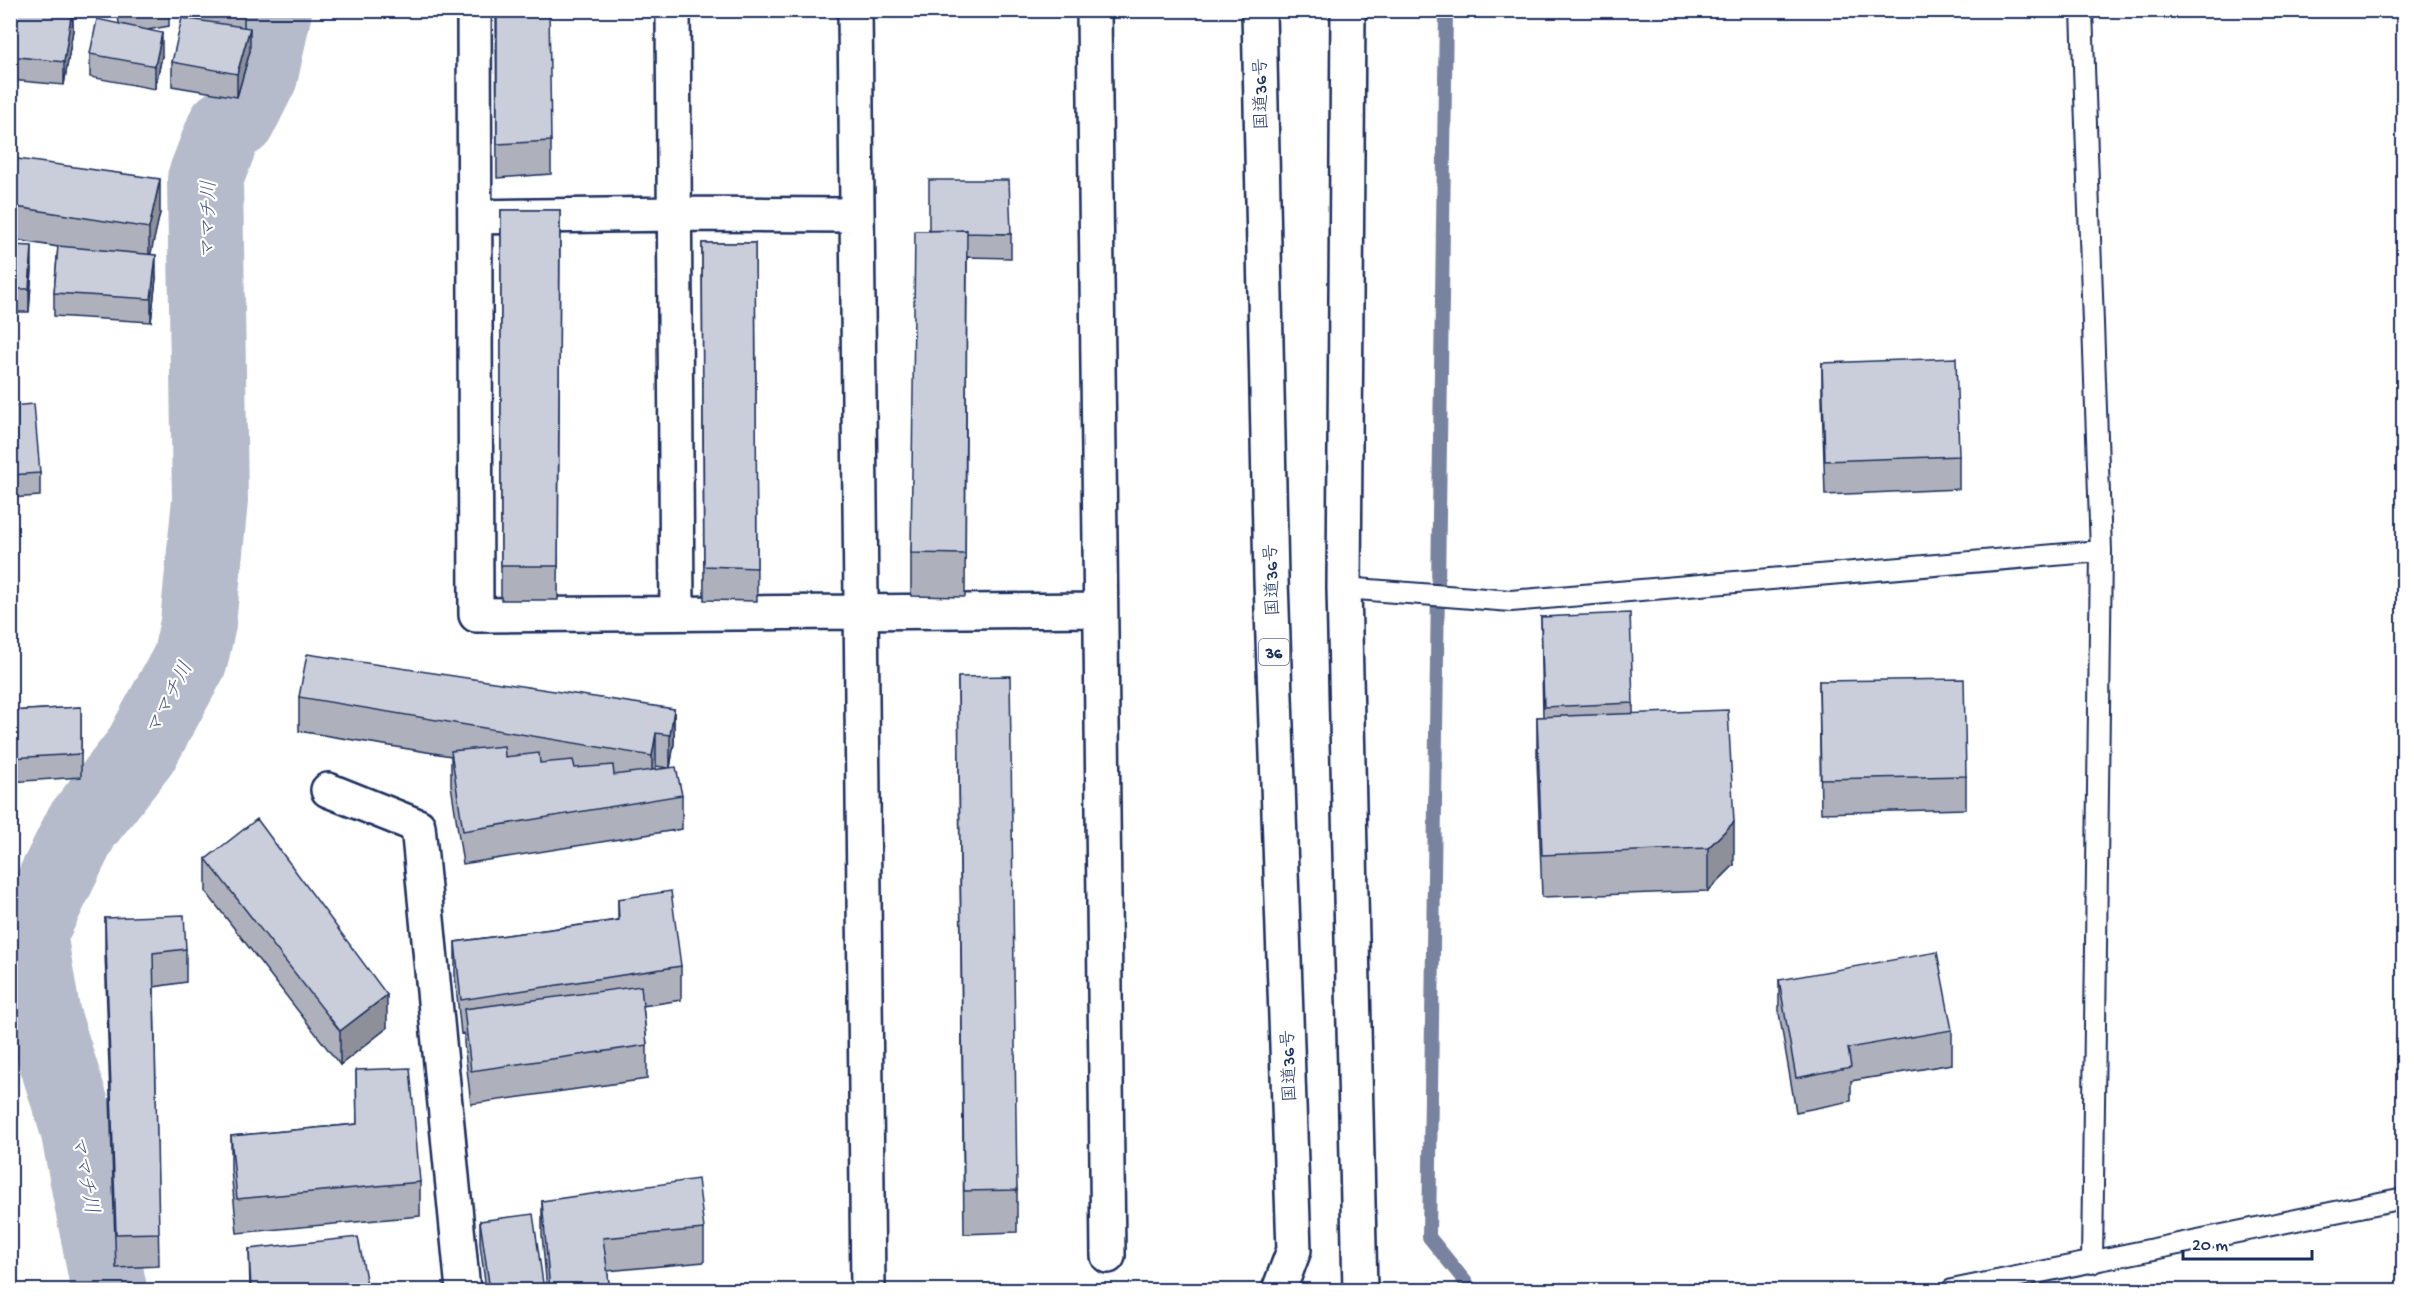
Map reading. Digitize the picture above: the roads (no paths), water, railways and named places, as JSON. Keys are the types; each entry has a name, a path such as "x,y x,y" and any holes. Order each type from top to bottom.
{"main road":[{"path":"474,10 476,615 1100,610"},
{"path":"673,10 677,613"},
{"path":"855,10 867,1290"},
{"path":"1094,10 1108,1256"},
{"name":"国道36号","path":"1258,10 1272,592 1294,1250 1279,1290"},
{"path":"1348,10 1344,588 1360,1290"},
{"path":"475,217 675,214 856,215"},
{"path":"328,790 418,826 463,1290"}],"lane":[{"path":"2082,10 2101,551 2092,1263"},
{"path":"1344,588 1512,601 2101,551"},
{"path":"1952,1290 2403,1198"}],"waterway":[{"name":"ママチ川","path":"109,1290 78,1128 43,1017 29,934 82,826 140,752 190,660 198,623 210,500 205,179 225,127 238,120 260,76 274,10"},
{"path":"1446,10 1429,1237 1472,1290"}]}
